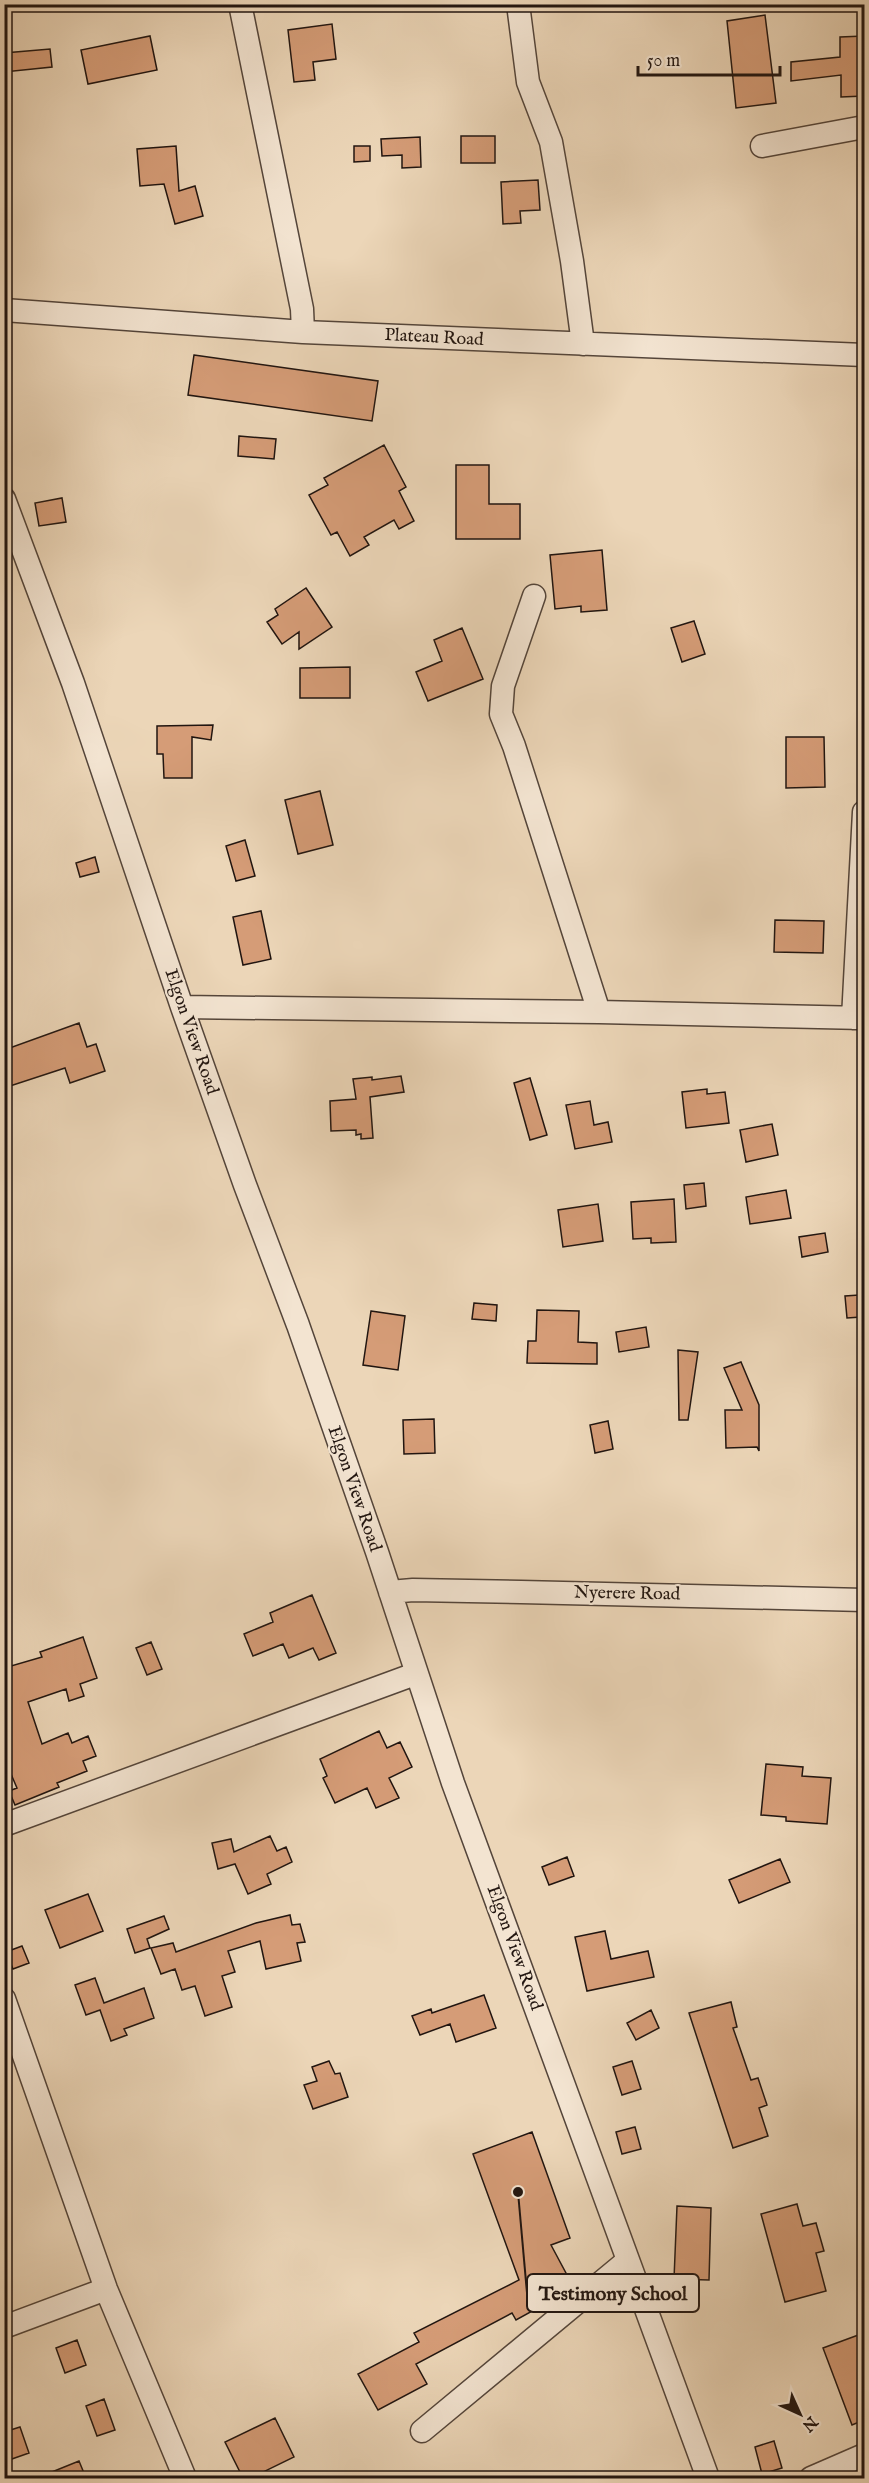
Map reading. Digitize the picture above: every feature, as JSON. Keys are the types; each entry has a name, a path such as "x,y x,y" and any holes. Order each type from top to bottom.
{"street":[{"path":"240,4 302,309 303,332"},
{"path":"518,4 528,82 551,142 572,261 583,344"},
{"path":"762,146 864,127"},
{"name":"Plateau Road","path":"4,310 303,332 864,355"},
{"name":"Elgon View Road","path":"4,499 13,549 73,683 182,1006 245,1185 298,1325 457,1794 708,2478"},
{"path":"534,596 503,686 501,714 514,746 599,1012"},
{"path":"182,1006 859,1018 864,812"},
{"name":"Nyerere Road","path":"390,1592 489,1591 864,1600"},
{"path":"4,1825 415,1674"},
{"path":"4,1999 106,2289 185,2478"},
{"path":"422,2431 627,2261"},
{"path":"4,2326 106,2289"},
{"path":"811,2478 864,2455"}],"building":[{"path":"765,15 776,103 736,108 727,21"},
{"path":"332,24 336,59 313,62 315,80 294,82 288,30"},
{"path":"150,36 157,70 88,84 81,50"},
{"path":"864,36 864,96 841,97 841,75 791,81 791,62 840,57 840,37"},
{"path":"50,49 52,67 4,72 4,53"},
{"path":"461,136 495,136 495,163 461,163"},
{"path":"420,137 421,167 402,168 402,155 382,156 381,139"},
{"path":"176,146 179,191 195,186 203,216 175,224 164,184 140,186 137,149"},
{"path":"354,146 370,146 370,161 354,162"},
{"path":"538,180 540,210 520,211 521,223 503,224 501,182"},
{"path":"194,355 378,381 372,421 188,395"},
{"path":"239,436 276,439 274,459 238,456"},
{"path":"384,445 406,487 399,491 414,521 399,529 394,520 364,537 369,545 350,556 337,532 331,535 309,495 328,485 324,478"},
{"path":"456,465 489,465 489,504 520,504 520,539 456,539"},
{"path":"62,498 66,522 39,526 35,503"},
{"path":"602,550 607,610 581,612 581,606 555,609 550,555"},
{"path":"306,588 332,627 299,649 299,632 282,644 267,622 278,615 275,609"},
{"path":"694,621 705,654 682,662 671,628"},
{"path":"462,628 483,679 428,701 416,672 442,661 434,640"},
{"path":"350,667 350,698 300,698 300,668"},
{"path":"213,725 211,740 192,737 192,778 164,778 163,754 157,754 157,726"},
{"path":"786,737 824,737 825,787 786,788"},
{"path":"320,791 333,845 298,854 285,800"},
{"path":"245,840 255,876 236,881 226,846"},
{"path":"95,857 99,872 80,877 76,863"},
{"path":"261,911 271,959 243,965 233,917"},
{"path":"775,920 824,921 823,953 774,952"},
{"path":"79,1023 87,1047 96,1044 105,1071 70,1083 65,1068 4,1088 4,1050"},
{"path":"401,1076 404,1092 370,1097 373,1138 361,1139 361,1134 356,1135 356,1130 331,1131 330,1101 356,1099 353,1079 372,1077 372,1080"},
{"path":"530,1078 547,1135 530,1140 514,1083"},
{"path":"707,1089 707,1094 725,1092 729,1123 686,1128 682,1092"},
{"path":"590,1101 594,1125 608,1122 612,1142 575,1149 566,1105"},
{"path":"772,1124 778,1155 746,1162 740,1130"},
{"path":"704,1183 706,1206 686,1209 684,1185"},
{"path":"786,1190 791,1218 750,1224 746,1197"},
{"path":"674,1199 676,1242 651,1243 651,1238 633,1239 631,1202"},
{"path":"598,1204 603,1241 563,1247 558,1210"},
{"path":"825,1233 828,1252 802,1257 799,1237"},
{"path":"859,1295 861,1317 847,1318 845,1296"},
{"path":"474,1303 497,1305 496,1321 472,1319"},
{"path":"537,1310 579,1311 578,1342 597,1343 597,1364 527,1363 528,1341 536,1341"},
{"path":"371,1311 405,1316 398,1370 363,1365"},
{"path":"646,1327 649,1347 619,1352 616,1332"},
{"path":"678,1350 698,1352 688,1420 679,1420"},
{"path":"741,1362 759,1405 759,1451 757,1447 726,1448 725,1410 742,1410 724,1368"},
{"path":"434,1419 435,1453 404,1454 403,1420"},
{"path":"608,1421 613,1449 595,1453 590,1425"},
{"path":"312,1595 336,1653 319,1660 313,1648 289,1658 283,1644 253,1656 244,1634 273,1622 270,1613"},
{"path":"83,1637 97,1678 80,1684 84,1696 69,1701 66,1689 28,1702 42,1744 68,1733 72,1743 88,1736 96,1756 83,1761 87,1771 57,1783 59,1787 15,1805 9,1791 17,1788 4,1758 4,1668 42,1657 40,1652"},
{"path":"151,1642 162,1669 147,1675 136,1648"},
{"path":"379,1731 387,1748 400,1742 412,1767 389,1778 399,1798 376,1808 367,1788 335,1803 323,1778 327,1776 320,1759"},
{"path":"766,1764 803,1767 802,1776 831,1778 827,1824 786,1821 786,1817 761,1815"},
{"path":"270,1836 277,1851 286,1847 292,1862 267,1874 271,1884 248,1894 235,1864 218,1869 212,1843 231,1839 234,1852"},
{"path":"567,1857 574,1876 549,1885 542,1867"},
{"path":"780,1859 790,1882 739,1903 729,1880"},
{"path":"88,1894 103,1931 60,1948 45,1910"},
{"path":"290,1915 292,1925 300,1924 305,1942 297,1943 301,1961 266,1969 260,1941 228,1951 235,1972 222,1976 232,2007 205,2016 195,1986 182,1990 175,1969 161,1974 151,1948 173,1943 176,1952 256,1923"},
{"path":"164,1916 169,1929 147,1939 150,1948 135,1953 127,1929"},
{"path":"605,1931 611,1959 648,1951 654,1977 587,1991 575,1937"},
{"path":"22,1946 29,1963 13,1969 6,1952"},
{"path":"95,1978 104,2003 144,1988 154,2018 124,2029 127,2035 111,2041 100,2010 86,2015 75,1985"},
{"path":"484,1995 496,2028 456,2042 450,2024 420,2035 412,2016 431,2009 432,2013"},
{"path":"731,2002 737,2027 733,2028 751,2080 758,2078 767,2105 759,2108 768,2136 733,2148 689,2013"},
{"path":"651,2010 659,2028 636,2040 627,2023"},
{"path":"329,2061 335,2074 340,2073 348,2097 313,2109 304,2085 317,2081 312,2067"},
{"path":"632,2061 641,2089 622,2095 613,2067"},
{"path":"635,2127 641,2149 622,2154 616,2132"},
{"path":"532,2132 570,2238 551,2245 574,2288 516,2320 512,2313 416,2364 427,2384 378,2410 358,2374 419,2342 414,2333 519,2280 473,2154"},
{"path":"797,2204 803,2226 816,2223 824,2251 816,2253 826,2291 785,2302 761,2214"},
{"path":"677,2206 711,2208 709,2280 674,2279"},
{"path":"861,2334 864,2342 864,2420 852,2425 823,2348"},
{"path":"77,2340 86,2365 65,2373 56,2348"},
{"path":"104,2399 115,2430 97,2436 86,2406"},
{"path":"275,2418 294,2457 251,2478 243,2478 225,2442"},
{"path":"20,2427 29,2453 9,2460 4,2445 4,2432"},
{"path":"774,2441 782,2468 762,2474 755,2447"},
{"path":"79,2461 86,2478 37,2478"}],"place":[{"name":"Testimony School","path":"518,2192"}]}
